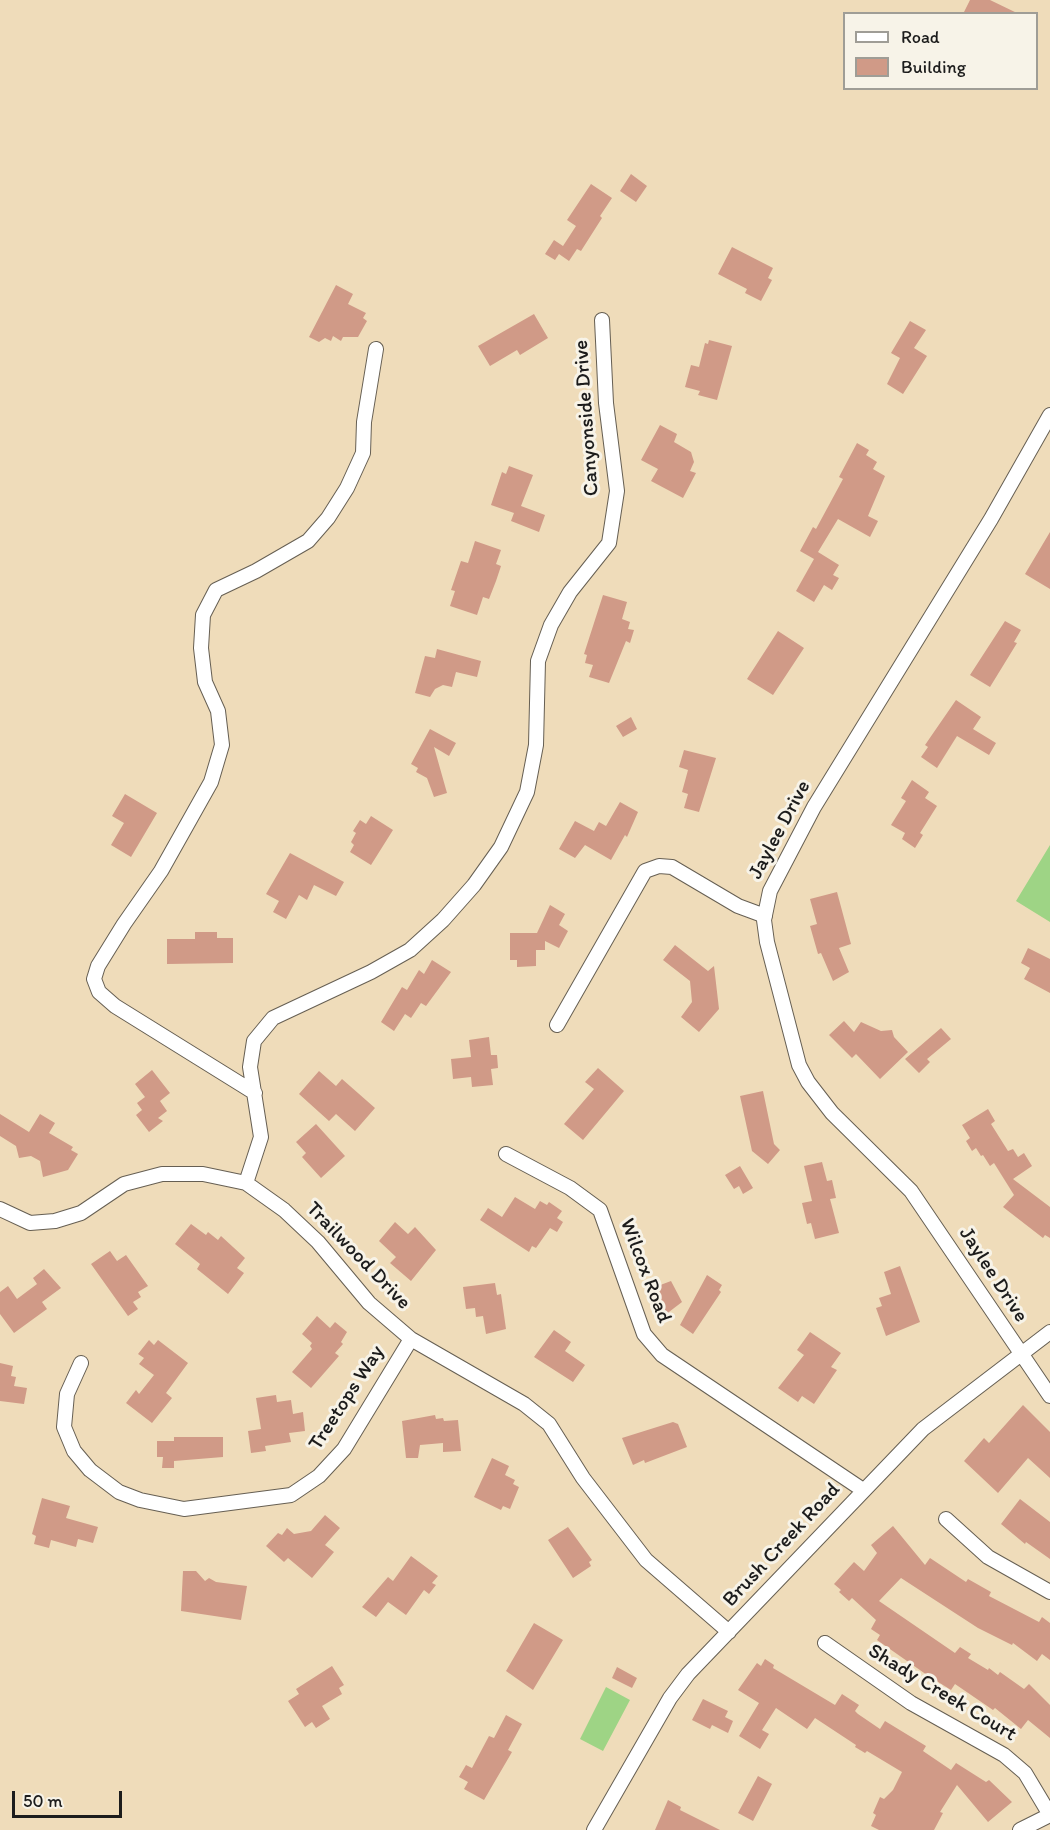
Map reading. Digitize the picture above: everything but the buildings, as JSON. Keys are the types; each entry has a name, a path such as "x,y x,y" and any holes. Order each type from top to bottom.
{"street":[{"name":"Canyonside Drive","path":"246,1183 261,1137 250,1067 254,1041 273,1018 400,955 443,921 474,885 501,847 527,792 536,745 538,661 551,625 570,592 609,543 617,491 606,403 602,320"},
{"path":"255,1093 115,1006 99,992 94,979 98,966 161,871 211,782 222,745 218,711 205,682 201,648 202,615 216,590 256,571 308,541 328,518 347,488 363,453 364,422 376,349"},
{"name":"Jaylee Drive","path":"1050,415 927,624 809,816 770,891 765,916 767,942 799,1065 808,1082 832,1113 911,1191 1050,1396"},
{"path":"557,1024 645,871 659,866 672,867 738,906 765,916"},
{"name":"Wilcox Road","path":"506,1154 570,1188 600,1210 644,1334 662,1355 863,1490"},
{"name":"Trailwood Drive","path":"0,1209 30,1222 55,1221 81,1213 124,1184 162,1174 203,1174 246,1183 284,1210 325,1250 369,1303 411,1339 524,1404 549,1424 596,1497 646,1560 729,1632"},
{"name":"Brush Creek Road","path":"594,1830 675,1691 729,1632 863,1490 930,1423 1050,1332"},
{"name":"Treetops Way","path":"81,1363 67,1394 64,1427 74,1451 90,1470 119,1492 140,1500 184,1509 291,1495 319,1476 344,1449 411,1339"},
{"path":"946,1519 996,1563 1050,1592"},
{"name":"Shady Creek Court","path":"825,1643 911,1703 1004,1755 1025,1773 1050,1815"},
{"path":"1020,1830 1050,1815"}],"green space":[{"path":"1050,845 1050,922 1016,901"},
{"path":"606,1687 630,1700 603,1751 580,1739"}]}
